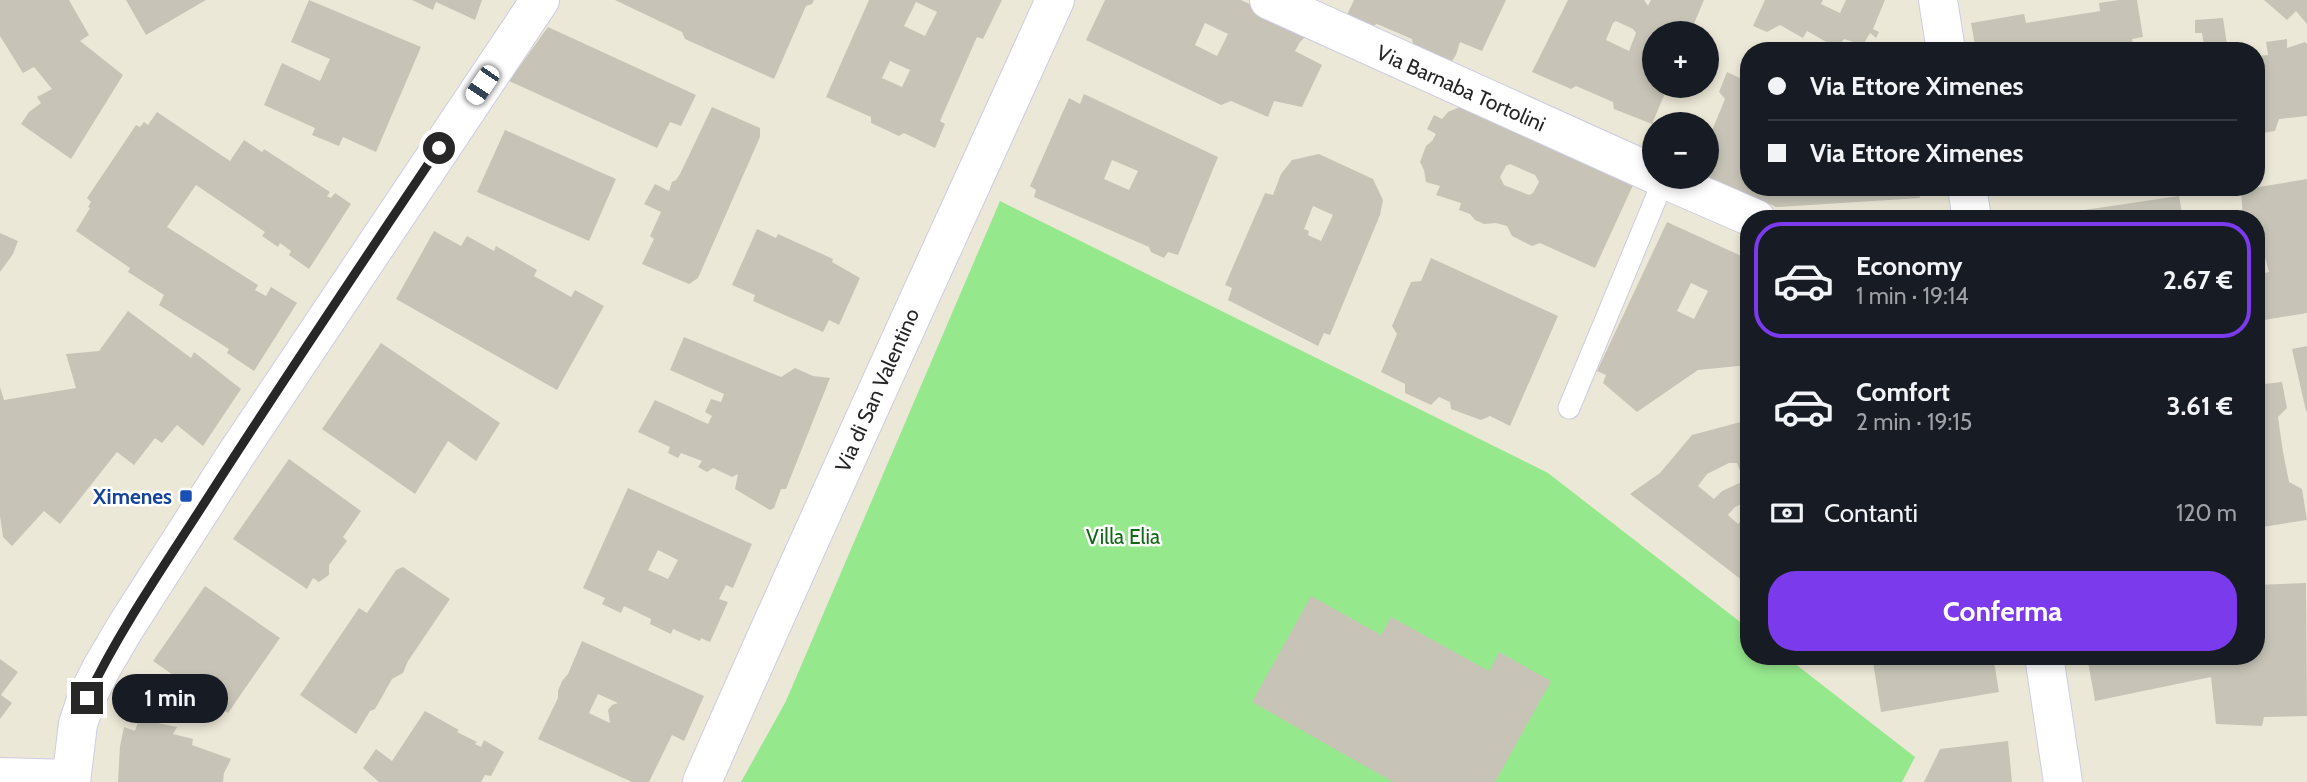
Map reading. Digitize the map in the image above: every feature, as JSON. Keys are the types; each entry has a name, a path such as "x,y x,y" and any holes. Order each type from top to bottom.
{"street":[{"path":"0,777 70,781 78,724 87,698 125,628 234,456 540,0"},
{"name":"Via di San Valentino","path":"702,782 1055,0"},
{"name":"Via Barnaba Tortolini","path":"1269,0 1642,169"},
{"path":"1938,0 1945,42"},
{"name":"Via Barnaba Tortolini","path":"1687,189 1740,212"},
{"path":"2045,665 2063,782"}],"lane":[{"path":"1569,408 1654,189"}],"green space":[{"name":"Villa Elia","path":"1000,201 1548,473 1740,622 1740,665 1797,665 1915,757 1902,782 741,782 786,701"}],"building":[{"path":"0,0 69,0 89,35 80,41 123,75 71,159 21,124 29,112 41,103 37,97 52,89 34,67 23,73 0,36"},
{"path":"126,0 206,0 146,35"},
{"path":"309,0 421,47 376,152 343,137 339,146 312,135 315,128 264,105 282,63 320,81 330,59 291,42"},
{"path":"412,0 482,0 475,20 436,2 433,10"},
{"path":"615,0 814,0 806,6 774,79 685,39 682,32"},
{"path":"869,0 1002,0 983,39 977,37 940,121 945,124 935,148 904,133 899,136 871,123 871,117 826,97","holes":["916,2 937,12 925,36 904,26","890,61 910,70 902,87 882,78"]},
{"path":"1105,0 1241,0 1307,31 1295,51 1322,65 1302,107 1274,101 1268,117 1231,101 1221,105 1086,40","holes":["1205,23 1228,34 1217,56 1195,45"]},
{"path":"1354,0 1506,0 1482,51 1460,42 1450,64 1413,44 1412,39 1377,24 1369,29 1345,19"},
{"path":"1568,0 1644,0 1648,6 1651,0 1704,0 1695,21 1642,21 1642,98 1663,98 1657,112 1642,112 1642,120 1614,109 1613,102 1576,86 1571,89 1532,72","holes":["1616,21 1636,33 1629,51 1606,40"]},
{"path":"1765,0 1823,0 1821,4 1840,13 1846,0 1885,0 1873,29 1879,32 1876,38 1870,33 1865,42 1844,39 1842,42 1826,42 1807,31 1803,38 1780,25 1767,32 1753,26"},
{"path":"2137,0 2143,37 2132,39 2132,42 1974,42 1971,23 2024,14 2026,23 2100,11 2099,3"},
{"path":"2264,0 2307,0 2307,24 2296,11 2287,20"},
{"path":"2223,18 2227,42 2204,42 2202,33 2195,33 2195,20"},
{"path":"548,27 696,95 681,126 670,122 657,148 509,81"},
{"path":"2287,39 2287,48 2305,42 2307,44 2307,116 2279,119 2275,131 2265,133 2265,55 2268,55 2266,42"},
{"path":"1727,72 1740,78 1740,191 1719,182 1719,114 1725,99 1719,92"},
{"path":"1084,94 1218,157 1178,255 1168,252 1164,258 1151,252 1149,247 1034,197 1036,190 1030,186 1069,98 1080,104","holes":["1112,160 1138,171 1129,190 1104,179"]},
{"path":"1465,105 1634,183 1595,268 1540,243 1532,246 1512,236 1507,226 1484,224 1475,220 1470,214 1459,210 1461,203 1436,195 1440,186 1426,182 1420,162 1426,146 1436,134 1427,129 1434,115 1442,119 1448,112","holes":["1510,164 1535,175 1539,182 1529,195 1504,185 1500,177"]},
{"path":"712,107 760,128 760,137 698,278 689,284 642,264 654,239 650,236 661,212 644,204 655,184 669,191"},
{"path":"157,112 230,161 244,140 262,152 264,149 330,192 327,196 331,198 335,193 351,204 309,269 289,255 291,251 280,243 278,247 262,236 265,232 196,185 167,227 258,285 255,290 266,296 271,287 297,303 254,371 227,353 229,349 159,305 164,295 128,272 130,268 76,231 90,208 88,207 91,202 87,198 136,125 140,127 144,122 148,125"},
{"path":"505,130 616,179 589,241 477,192"},
{"path":"1319,154 1373,179 1383,200 1380,215 1330,335 1324,333 1318,346 1228,300 1232,288 1225,285 1265,193 1273,195 1281,174 1292,160","holes":["1313,206 1333,215 1321,241 1308,235 1309,231 1304,229"]},
{"path":"2307,179 2307,313 2265,320 2265,273 2269,272 2265,257 2265,210 2242,210 2241,196 2265,196 2265,186"},
{"path":"1751,196 1920,196 1776,207"},
{"path":"2179,196 2181,210 2084,210"},
{"path":"1667,222 1740,255 1740,366 1698,370 1637,412 1603,383 1606,375 1597,371","holes":["1691,283 1708,291 1694,319 1677,311"]},
{"path":"757,229 776,238 778,234 833,259 832,262 860,278 839,325 829,320 823,332 753,301 755,295 732,285"},
{"path":"434,231 461,246 467,236 494,251 496,246 537,270 534,276 571,297 575,290 604,306 557,390 396,299"},
{"path":"0,233 18,241 13,254 0,272"},
{"path":"1431,258 1558,316 1510,426 1490,416 1481,420 1451,409 1450,402 1439,397 1431,405 1405,393 1405,384 1381,372 1397,334 1392,326 1411,282 1421,281"},
{"path":"128,311 191,358 194,352 241,389 203,446 177,425 162,443 155,438 134,465 117,452 60,524 44,511 12,546 3,537 0,516 0,387 4,400 76,388 66,354 99,351"},
{"path":"684,337 781,377 795,368 813,376 830,378 786,489 781,489 774,508 770,510 735,489 738,474 732,477 713,468 707,472 698,467 702,461 681,453 678,458 668,453 670,447 638,432 655,400 708,424 712,416 705,412 711,399 721,402 724,394 670,370"},
{"path":"381,343 500,423 476,461 448,441 415,494 322,429"},
{"path":"2307,346 2307,411 2306,411 2292,349"},
{"path":"2282,382 2287,408 2278,417 2283,452 2289,482 2302,489 2307,520 2265,527 2265,384"},
{"path":"1740,422 1740,471 1737,463 1729,463 1707,474 1698,486 1714,499 1722,491 1740,483 1740,505 1728,515 1738,524 1740,522 1740,579 1630,494 1660,473 1692,435"},
{"path":"289,459 361,511 343,537 347,541 329,565 329,575 319,582 313,578 307,589 233,539"},
{"path":"628,488 752,544 733,588 726,585 719,599 728,602 710,642 701,638 700,641 673,629 671,634 650,624 651,619 624,606 621,613 602,604 605,598 583,588","holes":["658,550 678,560 668,579 648,570"]},
{"path":"403,567 450,599 408,661 403,673 392,679 375,709 370,711 356,734 300,695 359,608 367,613 396,570"},
{"path":"2306,583 2307,716 2264,717 2262,726 2216,724 2211,677 2095,701 2089,665 2265,665 2265,585"},
{"path":"205,586 280,638 228,713 153,661"},
{"path":"1311,596 1381,635 1391,617 1489,671 1499,652 1551,681 1495,782 1393,782 1252,702"},
{"path":"582,641 704,696 684,741 672,735 649,782 632,782 538,739 558,698 562,681 568,674","holes":["598,694 618,703 608,710 610,723 589,713"]},
{"path":"0,659 18,672 1,695 12,703 0,719"},
{"path":"1873,665 1994,665 1999,692 1881,712"},
{"path":"425,711 459,730 457,732 477,742 475,744 481,747 484,740 504,752 491,776 485,775 481,782 379,782 363,768 376,749 392,761"},
{"path":"139,719 177,727 173,734 193,739 192,745 231,759 223,782 118,782 124,727 135,731"},
{"path":"2008,741 2012,782 1924,782 1940,749"}],"place":[{"name":"Ximenes","path":"186,496"}],"route":[{"path":"87,698 125,628 234,456 439,148"}]}
